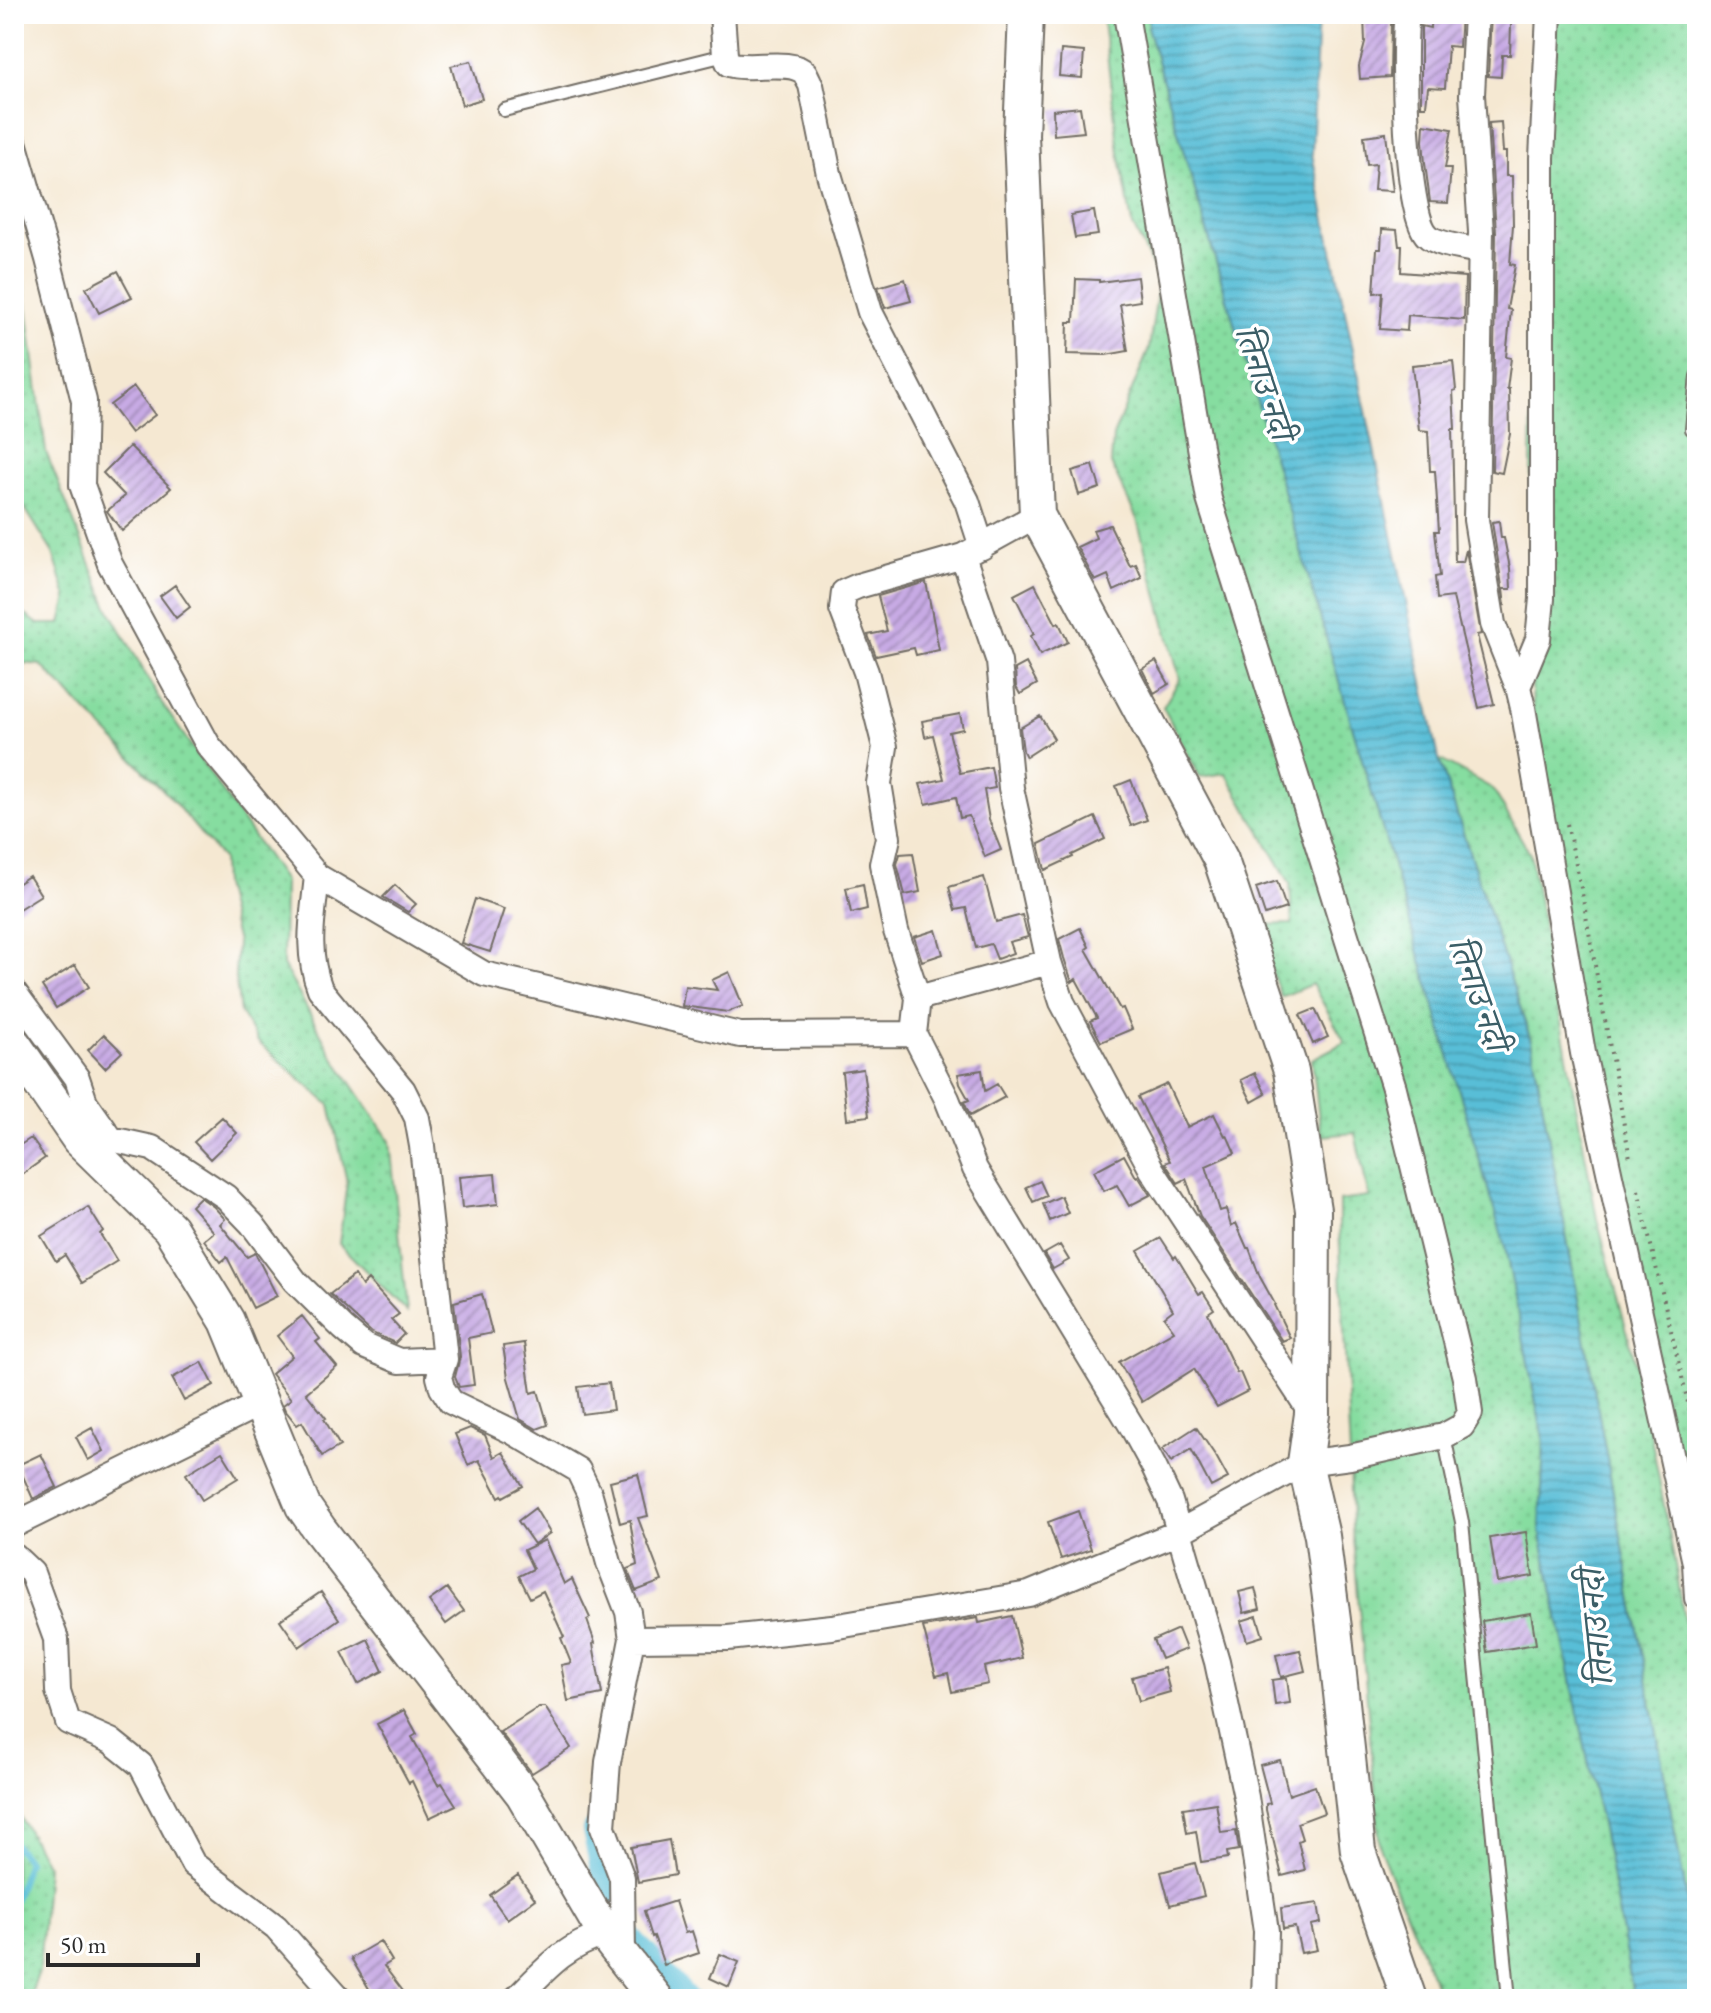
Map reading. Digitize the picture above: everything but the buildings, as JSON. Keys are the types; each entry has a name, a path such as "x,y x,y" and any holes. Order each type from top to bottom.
{"street":[{"path":"722,14 725,55 729,64 739,67 792,66 806,74 811,85 829,174 870,312 967,501 973,551 999,662 1011,788 1049,962 1062,1002 1152,1170 1312,1414"},
{"path":"1026,14 1021,135 1037,515 1221,860 1291,1071 1313,1210 1312,1414 1305,1463 1322,1536 1358,1851 1409,1999"},
{"path":"632,1639 728,1638 832,1627 1029,1594 1179,1532 1305,1463 1350,1457 1444,1436 1462,1426 1470,1413 1465,1378 1394,1088 1209,499 1126,14"},
{"path":"1407,14 1405,101 1411,179 1422,228 1429,238 1480,251"},
{"path":"1476,14 1472,95 1481,232 1476,520 1493,624 1518,687 1583,1053 1695,1563 1697,1598"},
{"path":"1518,687 1538,639 1542,599 1542,158 1549,14"},
{"path":"14,142 84,401 82,485 110,564 208,745 317,876 484,974 740,1035 914,1034"},
{"path":"1037,515 973,551 844,592 842,609 866,672 885,747 879,783 888,838 882,864 896,931 918,998 914,1034 947,1099 975,1169 1131,1425 1165,1489 1217,1662 1246,1797 1266,1931 1264,1999"},
{"path":"317,876 310,941 313,971 320,989 403,1090 417,1118 445,1359 439,1377 442,1388 451,1402 513,1432 578,1470 590,1495 609,1563 628,1612 632,1639 608,1762 603,1827 622,1878 614,1945"},
{"path":"918,998 1049,962"},
{"path":"14,992 77,1078 85,1102 111,1139 152,1148 226,1197 252,1224 295,1281 364,1346 399,1361 445,1359"},
{"path":"14,1045 79,1139 170,1228 227,1321 303,1506 523,1794 614,1945 656,1999"},
{"path":"14,1525 261,1403"},
{"path":"14,1556 32,1573 56,1639 58,1691 68,1722 111,1741 141,1765 193,1864 276,1927 340,1999"},
{"path":"516,1999 553,1960 583,1941 614,1945"}],"lane":[{"path":"504,110 725,55"},
{"path":"1692,429 1697,376"},
{"path":"1444,1436 1462,1522 1509,1999"}],"path":[{"path":"1565,812 1632,1168"},
{"path":"1636,1183 1697,1441"}],"green space":[{"path":"1102,14 1150,14 1148,30 1505,1246 1544,1443 1540,1530 1609,1862 1634,1999 1441,1999 1380,1849 1352,1527 1339,1227 1339,1201 1369,1197 1355,1133 1321,1136 1312,1059 1345,1042 1312,984 1281,997 1255,925 1292,924 1290,883 1226,773 1200,777 1163,707 1180,679 1137,519 1111,464 1113,436 1149,349 1159,279 1132,224 1119,152"},
{"path":"1537,14 1697,14 1697,1600 1541,879 1529,625"},
{"path":"14,210 46,452 107,605 161,702 284,881 283,965 333,1056 390,1141 407,1312 339,1244 347,1182 330,1105 258,1042 240,1012 235,975 237,943 223,885 222,859 169,796 41,665 14,662 14,606 38,624 61,624 67,597 53,553 14,491"},
{"path":"1439,759 1493,789 1530,854 1597,1219 1641,1383 1697,1699 1697,1954 1531,1041"},
{"path":"14,1806 47,1866 39,1971 29,1999 14,1999"}],"water":[{"name":"तिनाउ नदी","path":"1150,14 1318,14 1312,154 1439,759 1531,1041 1697,1954 1697,1999 1634,1999 1609,1862 1540,1530 1544,1443 1505,1247 1148,30"}],"waterway":[{"path":"593,1830 609,1895"},
{"path":"14,1844 28,1861 14,1902"},
{"path":"632,1938 688,1999"}]}
